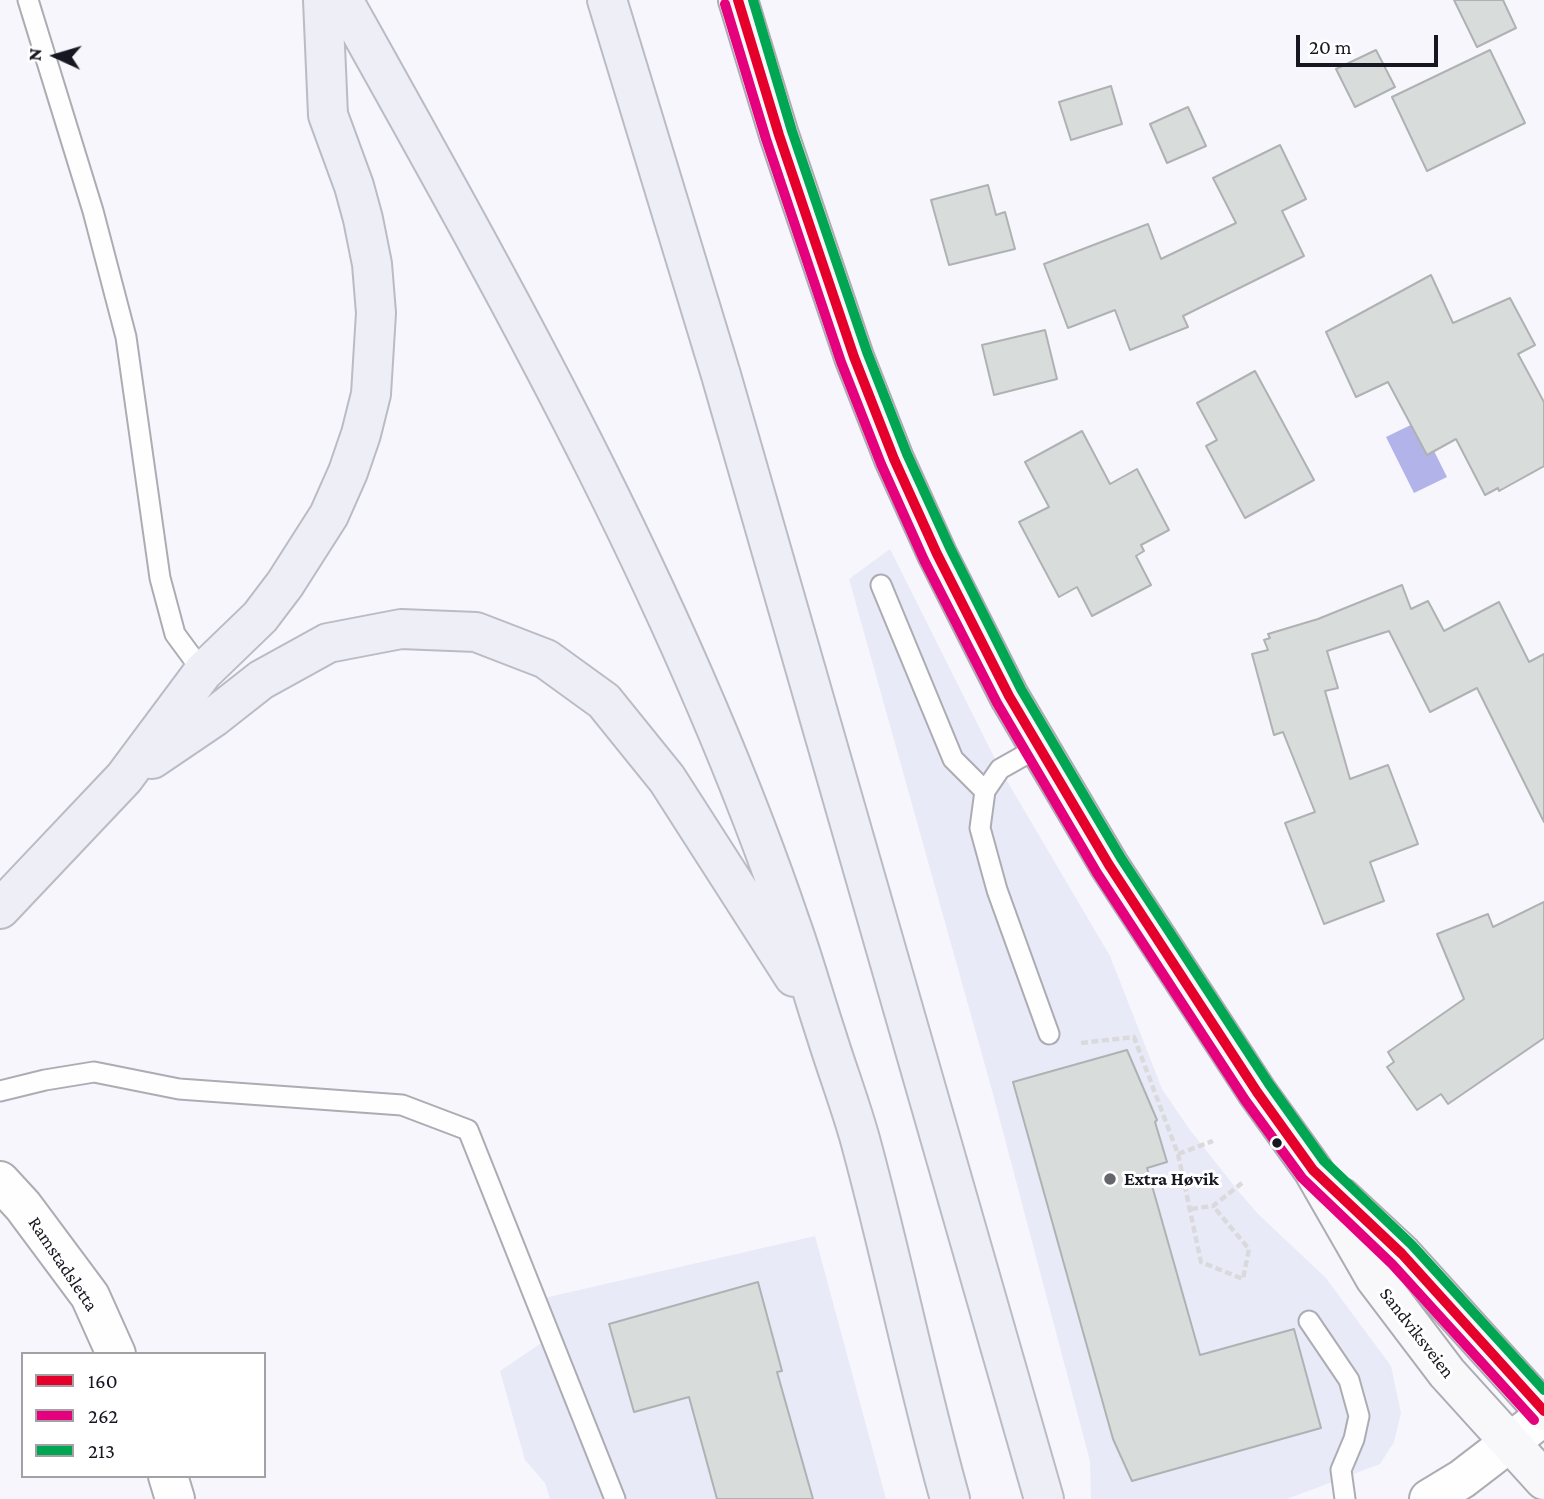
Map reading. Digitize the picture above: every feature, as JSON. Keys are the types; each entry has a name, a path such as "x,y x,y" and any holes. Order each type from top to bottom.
{"highway":[{"path":"0,909 124,778 203,672 260,617 285,584 329,515 348,472 361,434 370,394 376,313 372,264 354,186 328,115 323,0"},
{"path":"343,0 562,399 643,562 746,803 791,925 860,1140 950,1499"},
{"path":"607,0 721,375 1044,1499"},
{"path":"124,778 214,717 261,680 328,643 401,629 475,632 546,660 604,701 667,779 821,1020"}],"main road":[{"name":"Sandviksveien","path":"737,0 849,344 894,459 937,554 1009,696 1109,865 1256,1092 1313,1170 1375,1278 1447,1373 1544,1480"},
{"name":"Sandviksveien","path":"1313,1170 1402,1254 1544,1414"}],"street":[{"name":"Ramstadsletta","path":"0,1181 23,1206 90,1296 115,1352"},
{"path":"1429,1499 1510,1444 1544,1414"},
{"path":"169,1478 175,1499"}],"lane":[{"path":"28,0 93,211 126,337 159,578 175,634 203,672"},
{"path":"881,584 953,759 985,791"},
{"path":"1039,747 1000,769 985,791 981,828 998,890 1049,1034"},
{"path":"0,1091 94,1072 179,1089 402,1105 468,1130 615,1499"},
{"path":"1309,1321 1349,1380 1359,1416 1354,1439 1341,1470 1345,1499"}],"path":[{"path":"1049,1034 1066,1045 1134,1037 1178,1154 1201,1262 1244,1279 1249,1249 1213,1206"},
{"path":"1178,1154 1213,1141"},
{"path":"1191,1209 1213,1206 1242,1183"}],"shaded area":[{"path":"890,549 1000,769 1110,956 1162,1089 1190,1130 1239,1192 1258,1214 1326,1278 1391,1366 1401,1413 1394,1442 1380,1464 1287,1499 1091,1499 1090,1461 993,1094 849,579"},
{"path":"815,1236 886,1499 550,1499 545,1483 525,1460 500,1371 543,1342 531,1301"}],"water":[{"path":"1419,421 1447,477 1414,493 1386,437"}],"building":[{"path":"1454,0 1503,0 1516,28 1477,47"},
{"path":"1376,50 1395,87 1355,107 1336,69"},
{"path":"1490,50 1525,123 1427,171 1392,97"},
{"path":"1111,86 1122,124 1071,140 1059,102"},
{"path":"1188,107 1206,146 1167,163 1150,124"},
{"path":"1280,145 1306,199 1282,211 1304,256 1183,316 1188,327 1130,350 1115,310 1068,328 1044,264 1148,224 1161,259 1236,223 1213,178"},
{"path":"988,185 996,215 1005,212 1015,249 949,265 931,200"},
{"path":"1431,275 1453,323 1510,298 1535,345 1518,354 1544,402 1544,466 1499,491 1498,488 1485,495 1456,439 1427,455 1388,382 1356,397 1326,332"},
{"path":"1045,330 1057,379 994,395 982,345"},
{"path":"1255,371 1314,480 1245,518 1206,446 1217,440 1197,403"},
{"path":"1082,431 1110,484 1137,469 1169,530 1141,545 1144,551 1136,556 1151,585 1092,616 1077,587 1059,597 1019,522 1049,507 1025,462"},
{"path":"1402,585 1411,609 1428,601 1444,631 1499,602 1529,662 1544,654 1544,822 1477,688 1430,712 1389,631 1327,651 1338,688 1325,691 1350,779 1388,765 1418,844 1370,862 1384,901 1324,924 1285,823 1315,812 1283,732 1274,735 1252,654 1268,650 1264,640 1270,638 1268,634 1318,619"},
{"path":"1544,902 1544,1038 1448,1104 1441,1094 1417,1110 1387,1067 1394,1062 1388,1052 1464,999 1437,934 1488,914 1493,927"},
{"path":"1127,1050 1157,1120 1155,1122 1167,1162 1147,1168 1200,1355 1294,1329 1321,1428 1132,1481 1113,1439 1013,1082"},
{"path":"758,1282 782,1371 777,1372 813,1499 717,1499 689,1397 634,1412 609,1324"}],"transit line":[{"name":"160","path":"738,0 779,135 854,357 894,459 937,554 1009,696 1109,865 1257,1092 1313,1170 1402,1254 1544,1411"},
{"name":"213","path":"753,0 792,131 867,352 907,454 950,548 1021,689 1121,858 1269,1084 1324,1161 1412,1245 1544,1390"},
{"name":"262","path":"725,4 766,139 841,362 881,464 924,560 997,703 1097,873 1245,1100 1302,1178 1392,1264 1534,1420"}],"place":[{"name":"Extra Høvik","path":"1110,1179"}]}
